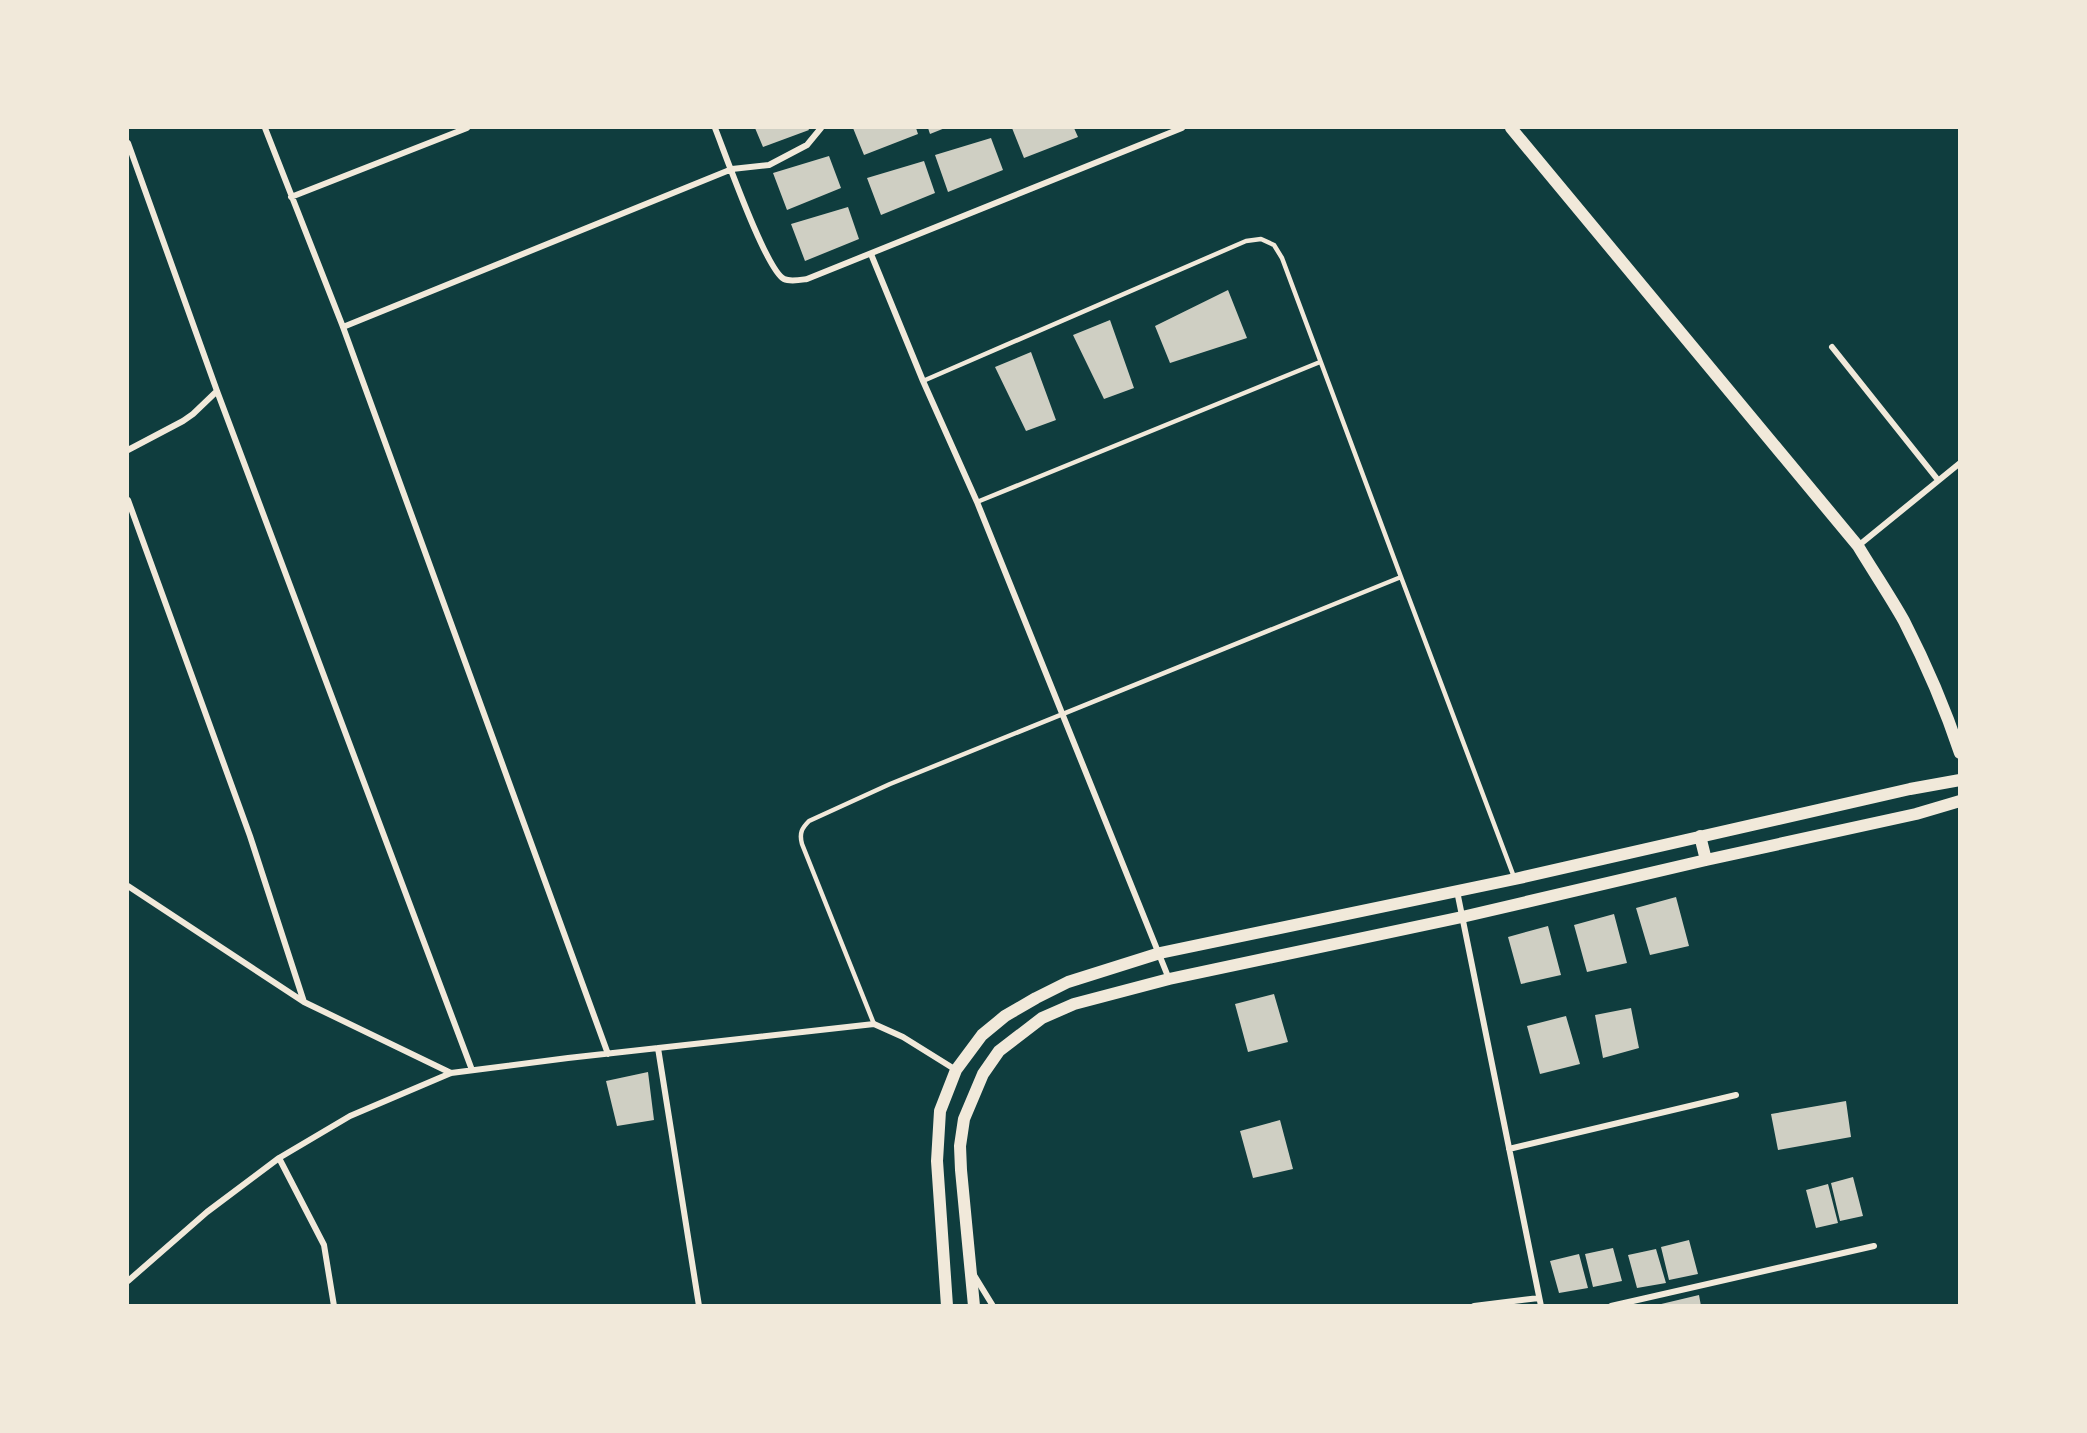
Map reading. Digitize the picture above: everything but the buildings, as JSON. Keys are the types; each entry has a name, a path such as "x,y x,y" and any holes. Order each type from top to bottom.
{"main road":[{"path":"1511,128 1858,546 1908,629 1951,725 1959,753"},
{"path":"947,1305 937,1161 940,1111 956,1071 982,1035 1005,1016 1025,1004 1068,982 1160,953 1515,879 1910,789 1959,780"},
{"path":"974,1305 960,1146 964,1119 983,1074 999,1051 1042,1018 1074,1004 1169,979 1462,917 1916,814 1959,801"},
{"path":"1700,836 1706,860"}],"street":[{"path":"265,128 343,327 608,1054"},
{"path":"291,197 467,128"},
{"path":"715,128 760,243 777,274 786,280 807,279 1180,128"},
{"path":"343,327 732,169 769,165 807,145 821,128"},
{"path":"128,143 217,391 472,1070"},
{"path":"871,254 923,381 977,502 1169,979"},
{"path":"1832,347 1938,480"},
{"path":"128,450 169,430 193,414 217,391"},
{"path":"1858,546 1959,464"},
{"path":"128,500 250,836 304,1002"},
{"path":"128,886 304,1002 451,1073"},
{"path":"1457,891 1541,1305"},
{"path":"128,1281 207,1212 279,1158 350,1116 451,1073 874,1024 903,1037 956,1071"},
{"path":"658,1048 699,1305"},
{"path":"1509,1149 1736,1095"},
{"path":"279,1158 324,1245 334,1305"},
{"path":"1611,1305 1874,1246"},
{"path":"970,1269 993,1305"},
{"path":"1474,1305 1539,1298"}],"lane":[{"path":"923,381 1246,241 1261,239 1274,245 1282,258 1515,879"},
{"path":"977,502 1320,362"},
{"path":"874,1024 802,844 800,836 802,828 809,821 879,789 1401,577"}]}
